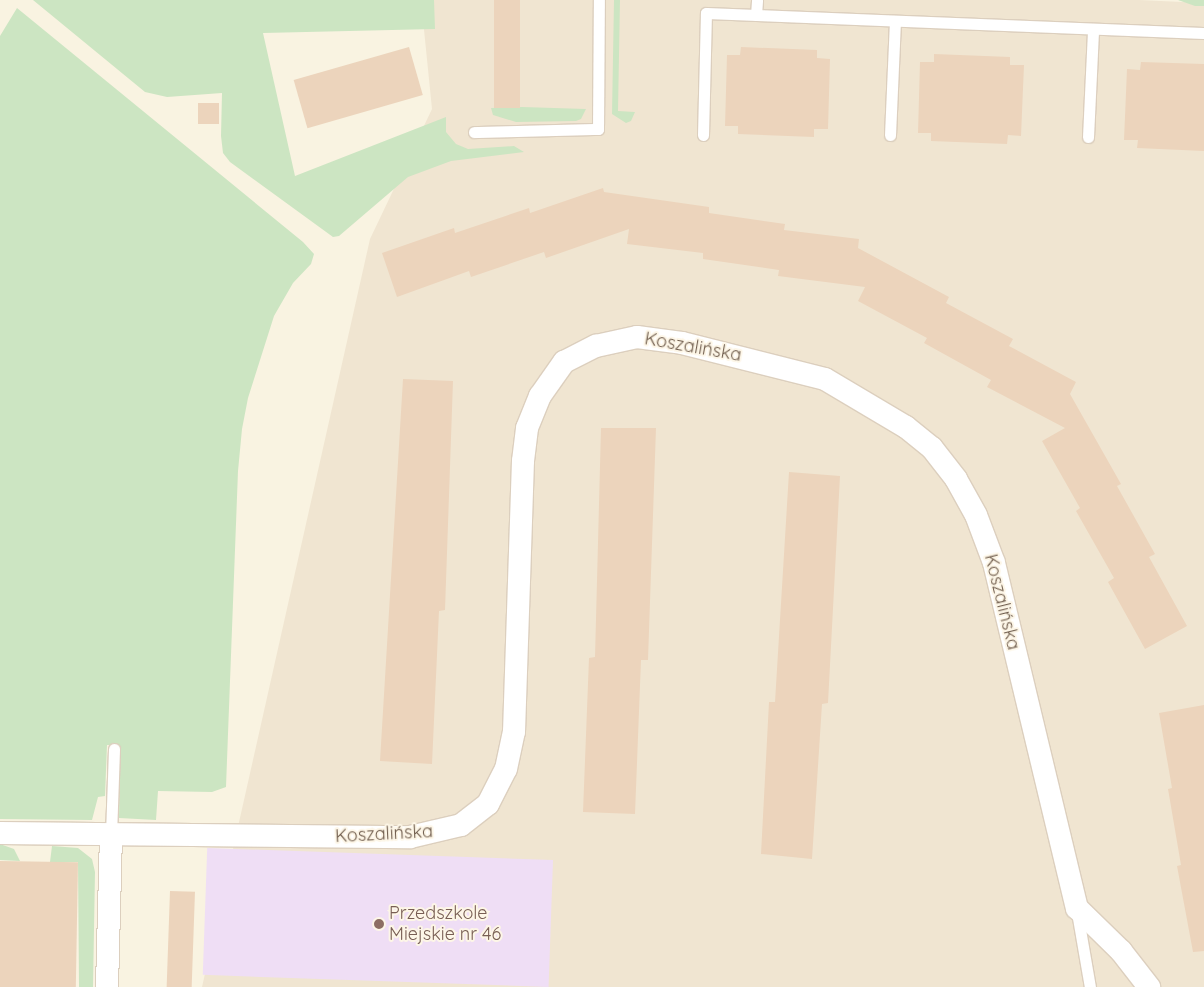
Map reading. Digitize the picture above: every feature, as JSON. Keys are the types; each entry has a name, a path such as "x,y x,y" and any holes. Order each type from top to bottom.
{"street":[{"name":"Koszalińska","path":"0,833 410,837 461,825 488,804 506,769 514,732 526,428 540,396 564,362 596,346 637,337 737,354 825,379 906,426 932,448 976,515 994,563 1077,908"},
{"path":"107,987 111,835"},
{"path":"1077,908 1121,951 1149,987"}],"lane":[{"path":"474,132 598,129 599,0"},
{"path":"756,15 757,0"},
{"path":"703,135 706,13 1204,32"},
{"path":"890,135 895,21"},
{"path":"1088,137 1093,29"},
{"path":"111,835 114,749"},
{"path":"1077,908 1090,987"}],"shaded area":[{"path":"421,0 1139,0 1204,3 1204,987 202,987 370,239 432,109"},
{"name":"Przedszkole Miejskie nr 46","path":"207,848 553,860 549,987 203,975"}],"green space":[{"path":"33,0 434,0 435,29 263,33 295,176 446,117 446,132 456,144 468,149 514,146 524,152 451,161 408,177 339,236 333,237 230,162 223,153 221,136 222,93 167,97 145,92"},
{"path":"614,0 620,0 618,111 635,112 631,121 626,123 612,114"},
{"path":"1178,0 1204,0 1204,6 1195,6"},
{"path":"17,8 303,242 314,254 311,264 293,283 274,316 248,398 242,429 238,471 226,787 212,792 158,791 156,820 119,818 120,745 107,745 105,796 98,797 92,820 0,819 0,36"},
{"path":"491,108 586,109 581,119 576,121 516,122 493,115"},
{"path":"0,844 14,849 20,861 0,860"},
{"path":"52,846 78,848 92,859 95,872 93,987 79,987 78,862 50,862"}],"building":[{"path":"494,0 520,0 520,108 494,108"},
{"path":"409,47 423,95 307,128 294,80"},
{"path":"741,47 817,50 817,58 830,59 828,129 814,129 814,137 738,134 738,126 725,126 727,55 740,55"},
{"path":"934,54 1010,57 1010,65 1024,65 1021,136 1008,135 1007,144 931,141 931,133 918,133 920,62 934,62"},
{"path":"1141,62 1204,64 1204,151 1137,148 1138,140 1124,140 1127,69 1140,70"},
{"path":"198,103 219,103 219,124 198,124"},
{"path":"603,188 604,192 709,207 709,213 785,224 784,230 859,239 858,248 949,297 946,303 1013,339 1009,346 1076,382 1070,394 1121,484 1117,486 1155,554 1149,557 1187,626 1145,649 1108,582 1114,578 1076,511 1080,508 1042,441 1065,428 987,387 991,380 924,343 927,338 858,301 865,287 778,276 779,270 703,259 703,253 627,244 629,229 546,258 544,252 471,277 469,271 397,297 382,253 454,228 455,233 529,208 530,213"},
{"path":"403,379 453,381 445,610 439,611 432,764 380,761"},
{"path":"601,428 656,428 648,660 641,660 635,814 583,812 589,658 595,657"},
{"path":"789,472 840,476 828,703 822,704 812,859 761,854 769,702 775,702"},
{"path":"1204,705 1204,951 1193,952 1177,866 1181,865 1168,789 1172,788 1159,713"},
{"path":"0,861 78,862 76,987 0,987"},
{"path":"170,891 195,892 192,987 167,987"}],"place":[{"name":"Przedszkole Miejskie nr 46","path":"379,924"}]}
